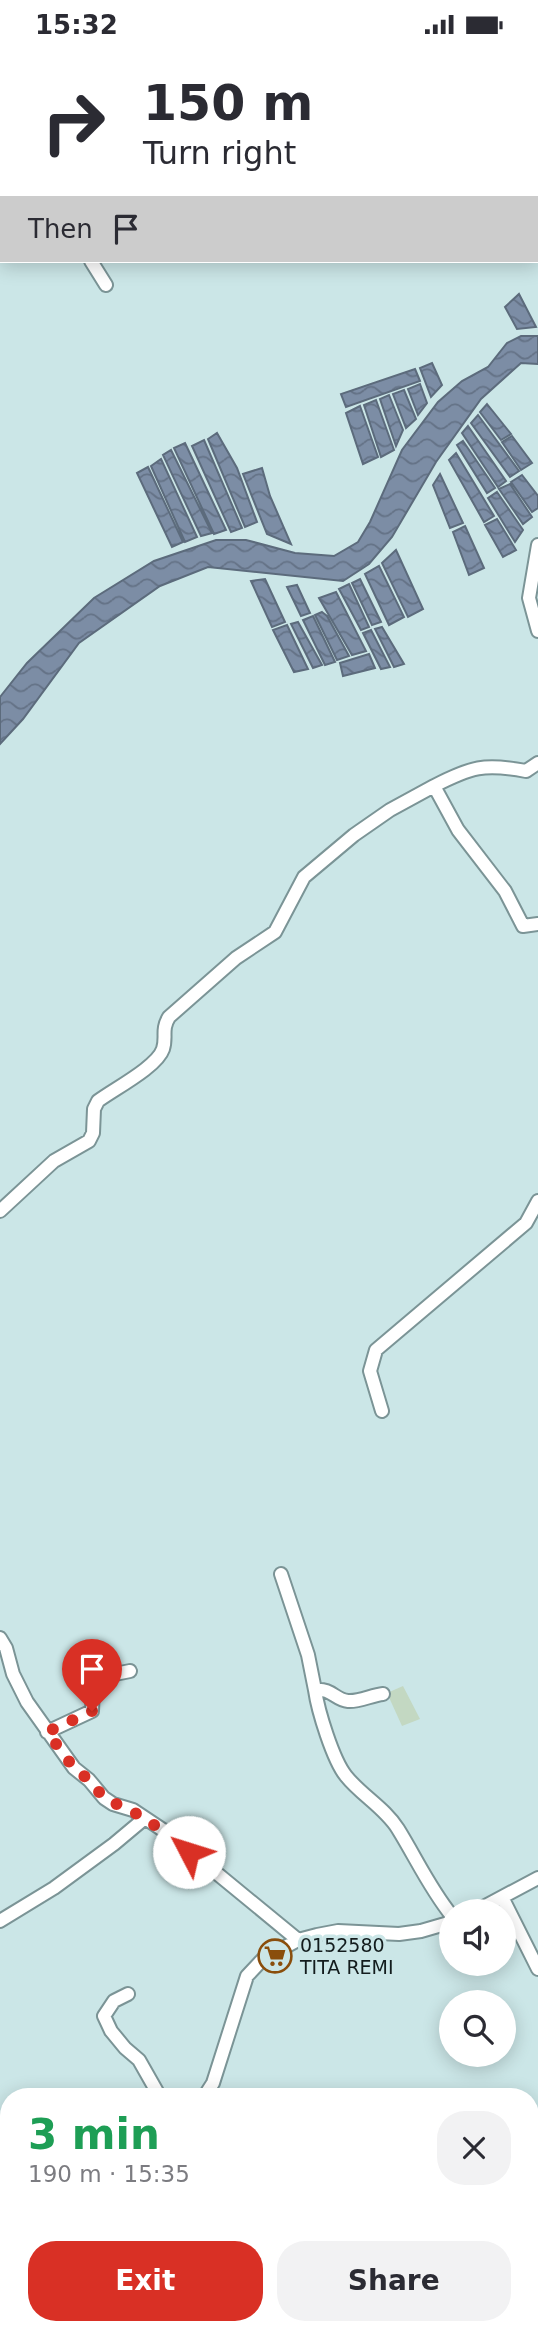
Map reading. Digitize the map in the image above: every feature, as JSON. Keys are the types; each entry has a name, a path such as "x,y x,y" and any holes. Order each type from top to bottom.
{"street":[{"path":"92,263 106,285"},
{"path":"538,545 528,598 538,631"},
{"path":"0,1210 54,1161 89,1141 93,1133 94,1109 98,1101 154,1062 163,1051 163,1026 169,1017 236,958 275,932 304,877 354,835 390,810 461,772 494,765 526,771 538,763"},
{"path":"433,786 458,830 505,891 523,926 538,924"},
{"path":"382,1411 370,1371 376,1350 526,1223 538,1201"},
{"path":"281,1574 308,1654 317,1704 335,1756 344,1774 397,1826 439,1900"},
{"path":"0,1638 26,1702 74,1768 89,1780 104,1798 145,1818 298,1940"},
{"path":"47,1732 92,1711 93,1688 115,1674 131,1671"},
{"path":"316,1690 329,1691 340,1699 349,1701 383,1694"},
{"path":"0,1921 54,1888 145,1818"},
{"path":"503,1899 538,1878"},
{"path":"210,2088 247,1976 263,1959 298,1940 338,1931 399,1934 439,1925"},
{"path":"516,1925 538,1969"},
{"path":"128,1994 114,2001 104,2016 111,2031 139,2060 155,2088"}],"green space":[{"path":"403,1686 420,1719 402,1726 387,1693"}],"water":[{"path":"519,294 536,327 517,329 505,307"},
{"path":"521,336 538,336 538,364 521,363 481,399 436,462 392,537 369,564 343,581 208,567 160,586 79,643 23,719 0,744 0,697 27,663 94,598 154,561 216,540 246,540 295,553 334,556 358,542 370,522 402,450 438,402 462,381 488,367 507,343"},
{"path":"432,363 442,385 431,397 420,368"},
{"path":"415,369 420,381 346,407 341,394"},
{"path":"420,384 427,403 418,415 408,389"},
{"path":"404,390 416,419 406,428 393,394"},
{"path":"389,395 403,430 396,446 380,399"},
{"path":"376,400 394,450 381,457 364,405"},
{"path":"487,404 511,434 501,440 480,412"},
{"path":"360,406 378,457 363,464 346,413"},
{"path":"478,415 519,471 510,477 471,423"},
{"path":"468,426 506,481 498,487 462,433"},
{"path":"217,433 237,468 257,522 245,527 208,439"},
{"path":"512,436 532,463 521,470 502,442"},
{"path":"204,440 242,528 231,532 192,446"},
{"path":"463,441 495,488 487,493 457,445"},
{"path":"185,443 226,530 214,534 174,448"},
{"path":"171,450 212,533 201,536 163,455"},
{"path":"456,453 494,516 484,522 449,460"},
{"path":"161,459 197,537 185,542 151,466"},
{"path":"148,467 183,542 172,547 137,473"},
{"path":"262,468 270,496 291,544 267,534 243,474"},
{"path":"440,474 463,523 450,528 433,485"},
{"path":"522,475 538,496 538,508 532,512 511,482"},
{"path":"510,484 532,517 523,524 499,489"},
{"path":"497,492 523,530 515,542 488,498"},
{"path":"497,519 516,550 503,557 485,525"},
{"path":"465,526 484,568 469,575 453,532"},
{"path":"396,550 423,609 408,617 382,563"},
{"path":"379,566 404,617 389,625 365,574"},
{"path":"265,579 285,622 272,627 251,581"},
{"path":"360,579 381,622 372,625 352,583"},
{"path":"349,584 369,627 361,630 339,589"},
{"path":"297,585 310,613 301,616 287,587"},
{"path":"336,592 366,651 352,655 319,598"},
{"path":"322,612 327,616 349,656 337,660 315,615"},
{"path":"313,616 335,662 325,665 303,620"},
{"path":"298,622 322,665 313,668 291,624"},
{"path":"287,625 308,669 294,672 273,630"},
{"path":"382,627 404,664 394,667 375,629"},
{"path":"371,630 390,667 381,669 363,633"},
{"path":"369,654 375,668 343,676 340,663"}],"place":[{"name":"0152580 TITA REMI","path":"275,1956"}],"route":[{"path":"92,1711 47,1732 74,1768 89,1780 104,1798 122,1808 133,1810 169,1834 189,1852"}]}
